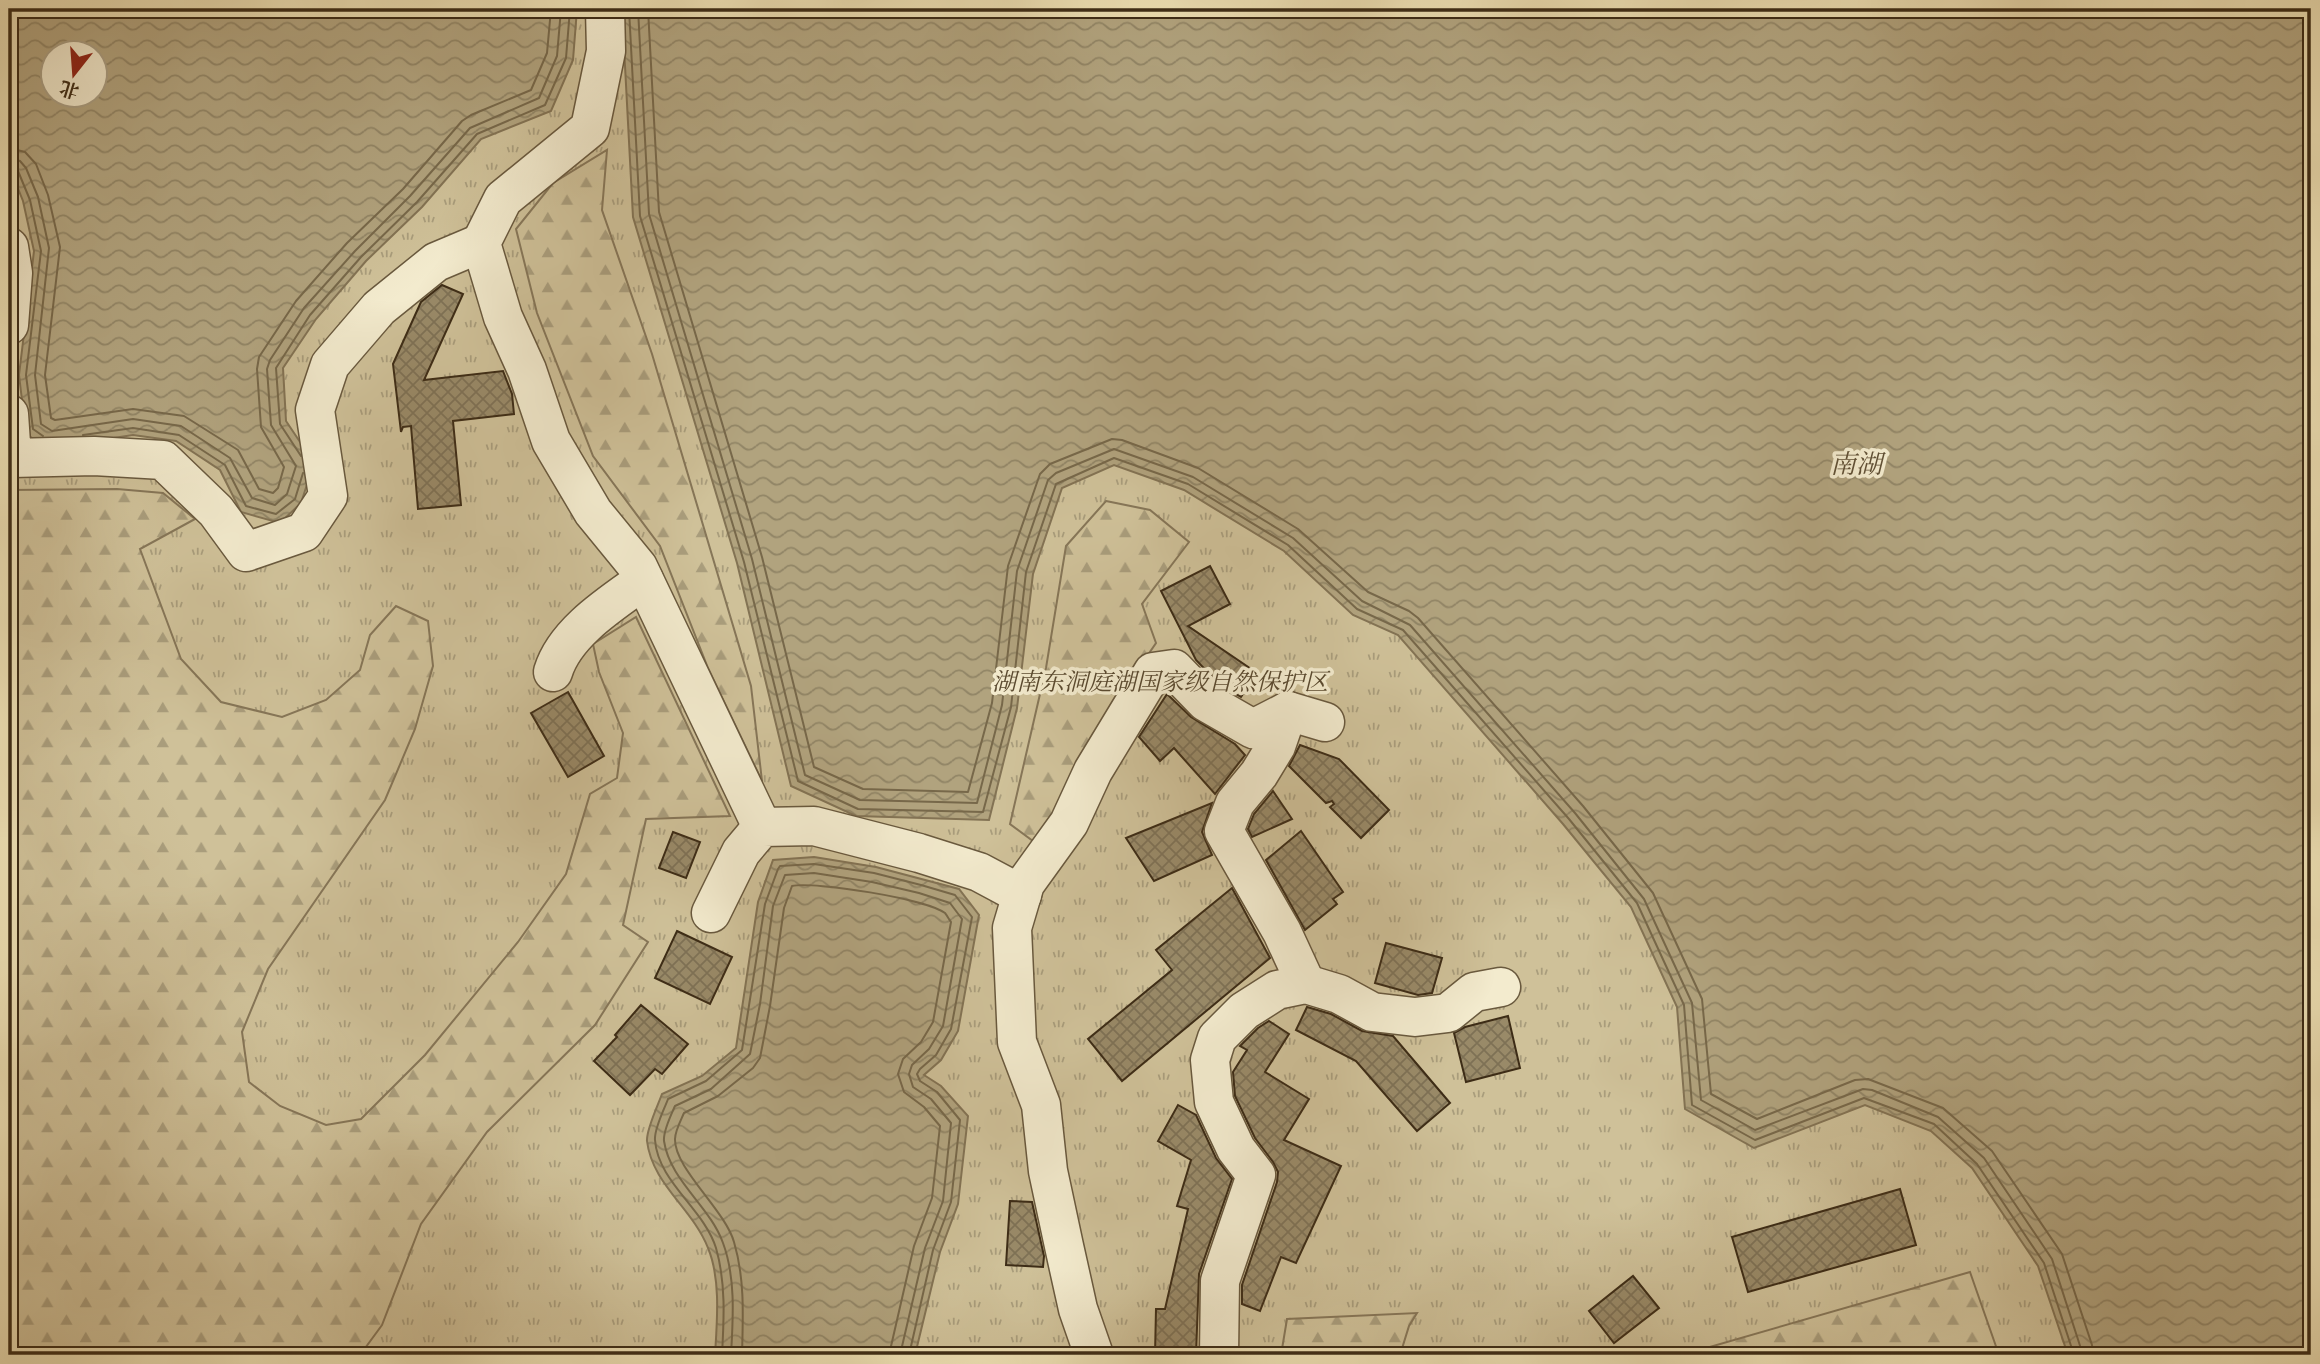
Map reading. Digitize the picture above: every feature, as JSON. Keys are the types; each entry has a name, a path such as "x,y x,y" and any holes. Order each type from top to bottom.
{"street":[{"path":"9,414 12,458 94,456 163,460 216,511 246,552 304,532 328,496 315,410 330,365 379,307 436,262 481,243 503,199 590,128 606,51 605,9"},
{"path":"481,243 503,317 527,370 551,441 593,512 638,567 762,827"},
{"path":"9,247 13,273 9,325"},
{"path":"553,672 558,657 594,617 644,580"},
{"path":"1094,1355 1077,1309 1048,1171 1041,1105 1017,1042 1012,928 1025,884 1069,823 1093,771 1153,672 1174,669 1206,702 1253,729 1288,711 1325,722"},
{"path":"1288,711 1276,746 1259,774 1235,803 1224,831 1282,932 1307,984"},
{"path":"711,913 741,852 762,827 814,826 919,853 979,872 1022,895"},
{"path":"1219,1355 1220,1281 1256,1175 1236,1149 1214,1102 1210,1060 1217,1038 1244,1011 1277,990 1307,984 1339,994 1372,1013 1415,1017 1448,1013 1474,992 1501,987"}],"green space":[{"name":"湖南东洞庭湖国家级自然保护区","path":"9,9 2311,9 2311,1355 9,1355"},
{"path":"607,150 602,210 652,354 751,686 762,781 708,668 660,546 593,456 537,313 516,229 553,183"},
{"path":"117,489 163,493 195,519 140,549 181,659 221,702 282,717 326,700 360,670 370,635 396,606 428,621 433,666 415,729 385,800 268,969 242,1032 249,1082 280,1106 326,1125 361,1119 425,1055 518,942 566,874 590,794 617,778 623,733 599,672 593,644 636,617 730,816 646,819 623,925 648,942 595,1025 487,1132 421,1224 382,1325 360,1355 9,1355 9,490"},
{"path":"1106,501 1150,510 1189,542 1142,604 1156,643 1123,691 1037,844 1010,824 1046,668 1066,546"},
{"path":"1970,1272 1999,1355 1682,1355"},
{"path":"1417,1313 1409,1326 1400,1355 1281,1355 1287,1319"}],"water":[{"path":"9,9 577,9 573,60 551,111 481,139 422,207 366,261 316,319 283,368 286,421 314,463 301,503 280,523 241,512 220,470 176,441 133,435 48,448 26,434 19,375 34,251 23,201 9,166"},
{"name":"南湖","path":"622,9 2311,9 2311,1355 2068,1355 2038,1266 1972,1168 1931,1131 1865,1105 1754,1148 1685,1109 1677,1007 1631,907 1563,824 1398,635 1353,615 1284,551 1184,490 1114,465 1062,488 1033,574 1017,708 989,820 856,816 791,786 737,563 633,217"},
{"path":"814,857 876,867 959,889 979,915 958,1031 941,1060 924,1075 941,1086 968,1116 958,1204 940,1252 915,1355 715,1355 717,1301 712,1260 701,1234 665,1183 650,1156 647,1136 662,1094 702,1076 736,1048 758,902 773,860"}],"building":[{"path":"442,285 463,294 424,380 503,371 512,394 514,414 453,421 461,505 418,509 411,426 403,427 401,432 393,364 421,302"},
{"path":"1210,566 1230,604 1188,626 1257,673 1241,697 1220,685 1196,660 1161,591"},
{"path":"568,692 604,756 568,777 531,713"},
{"path":"1167,694 1191,717 1235,744 1245,755 1215,794 1174,748 1160,761 1139,737"},
{"path":"1300,745 1339,759 1389,810 1361,838 1330,807 1334,804 1332,801 1326,803 1289,766"},
{"path":"1273,791 1292,819 1252,837 1248,829 1254,814"},
{"path":"1212,803 1202,832 1212,855 1154,881 1126,838"},
{"path":"1301,831 1343,892 1333,899 1337,904 1305,930 1266,860"},
{"path":"673,832 700,842 686,878 659,868"},
{"path":"1232,888 1270,958 1122,1081 1088,1039 1172,970 1156,950"},
{"path":"677,931 732,957 710,1004 655,978"},
{"path":"1386,943 1442,958 1432,993 1418,995 1375,983"},
{"path":"641,1005 688,1044 662,1074 655,1069 630,1095 594,1061 617,1037 615,1035"},
{"path":"1307,1007 1331,1014 1362,1031 1393,1036 1450,1103 1417,1131 1356,1061 1296,1030"},
{"path":"1508,1016 1520,1068 1466,1082 1454,1033 1465,1027"},
{"path":"1269,1021 1289,1034 1265,1072 1309,1099 1284,1140 1341,1166 1296,1263 1281,1257 1260,1311 1242,1304 1242,1285 1278,1172 1255,1138 1235,1096 1233,1072 1247,1050 1240,1046"},
{"path":"1178,1105 1196,1115 1216,1158 1232,1179 1199,1274 1196,1355 1155,1355 1156,1309 1165,1309 1188,1209 1177,1206 1191,1160 1158,1141"},
{"path":"1900,1189 1916,1245 1748,1292 1732,1237"},
{"path":"1010,1201 1032,1202 1044,1256 1043,1267 1006,1265"},
{"path":"1633,1276 1659,1308 1614,1343 1589,1311"}]}
